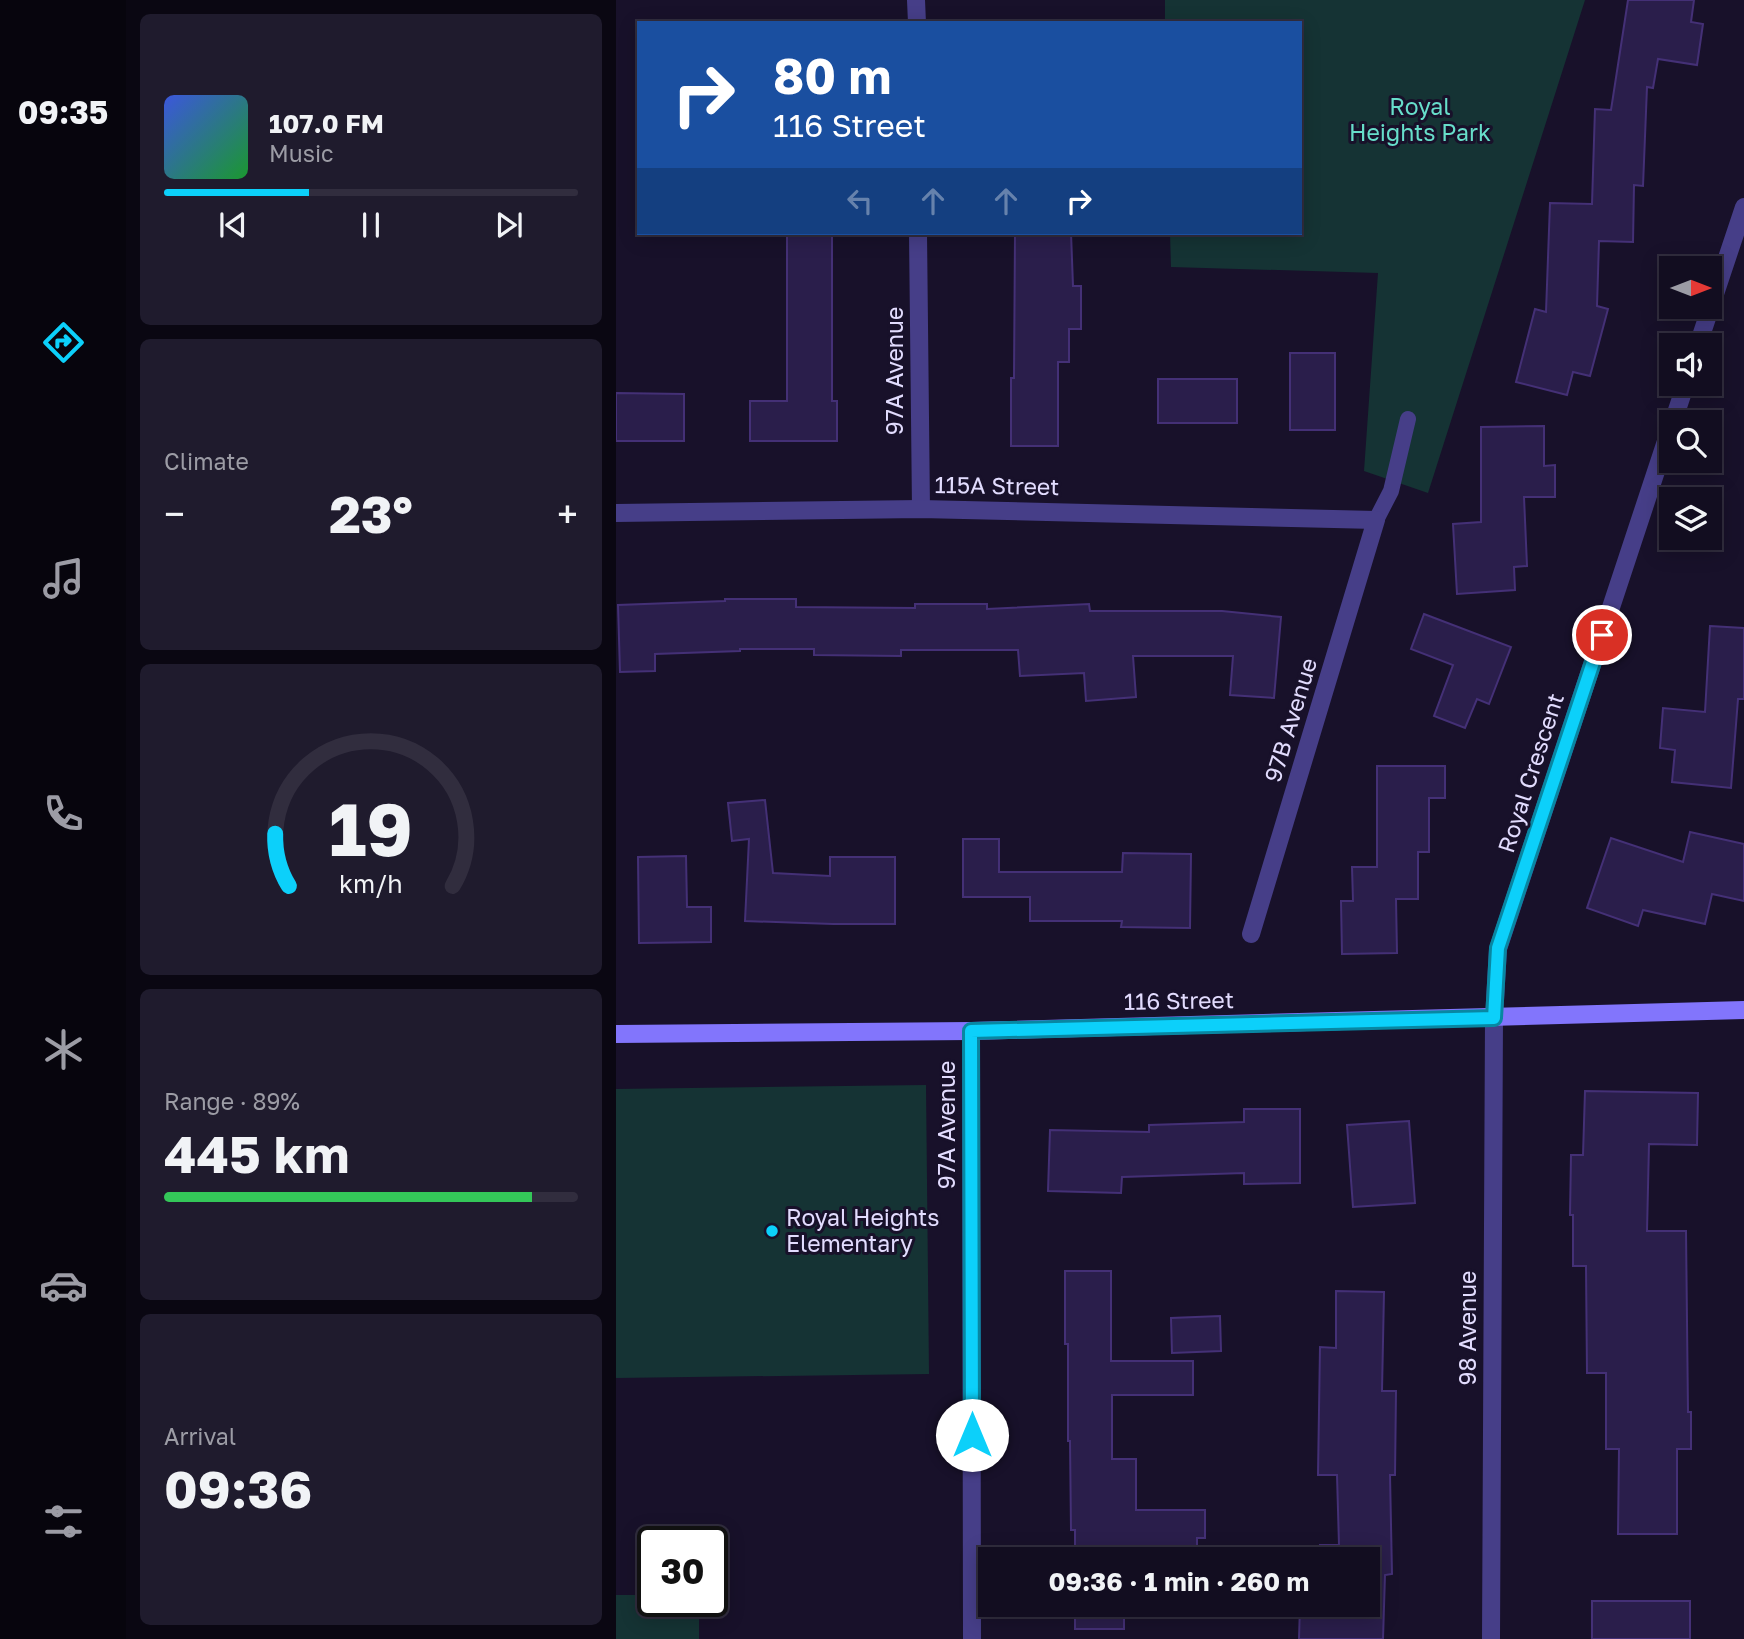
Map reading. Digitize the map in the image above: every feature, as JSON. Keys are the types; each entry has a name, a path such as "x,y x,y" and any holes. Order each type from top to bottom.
{"street":[{"path":"916,0 917,21"},
{"path":"1702,333 1744,207"},
{"name":"97A Avenue","path":"918,235 921,509"},
{"name":"Royal Crescent","path":"1494,1018 1498,948 1659,463"},
{"name":"115A Street","path":"616,513 921,509 1377,520"},
{"name":"97B Avenue","path":"1251,934 1377,520"},
{"name":"116 Street","path":"616,1034 971,1031 1744,1010"},
{"name":"98 Avenue","path":"1492,1639 1494,1018"},
{"name":"97A Avenue","path":"971,1031 972,1639"}],"lane":[{"path":"1377,520 1391,491 1408,419"}],"green space":[{"name":"Royal Heights Park","path":"1165,0 1585,0 1428,493 1364,471 1378,273 1171,267 1170,235 1302,235 1302,21 1165,21"},
{"path":"926,1085 929,1374 616,1378 616,1089"},
{"path":"616,1595 637,1595 637,1617 699,1617 699,1639 616,1639"}],"building":[{"path":"1628,0 1694,0 1691,22 1703,24 1697,65 1658,59 1653,88 1647,87 1643,186 1634,185 1633,242 1599,241 1597,306 1608,309 1590,376 1573,372 1567,395 1516,382 1535,309 1546,312 1550,203 1592,204 1595,109 1611,110"},
{"path":"787,235 832,235 832,401 837,401 837,441 750,441 750,401 787,401"},
{"path":"1015,235 1071,235 1073,286 1081,286 1081,329 1069,329 1069,362 1058,362 1058,446 1011,446 1011,378 1014,378"},
{"path":"1290,353 1335,353 1335,430 1290,430"},
{"path":"1158,379 1237,379 1237,423 1158,423"},
{"path":"616,393 684,394 684,441 616,441"},
{"path":"1544,426 1544,466 1555,465 1555,497 1524,497 1527,566 1514,567 1515,590 1457,594 1453,524 1481,522 1481,427"},
{"path":"725,599 796,599 796,607 915,608 915,604 987,604 987,609 1089,604 1090,611 1222,611 1281,617 1274,698 1230,695 1233,656 1133,656 1136,697 1086,701 1084,673 1020,676 1018,650 901,650 901,656 814,655 814,649 740,649 655,654 655,671 620,672 618,605"},
{"path":"1424,614 1511,647 1489,704 1477,699 1465,728 1434,716 1453,665 1411,649"},
{"path":"1710,626 1744,628 1744,699 1738,699 1731,788 1672,782 1675,750 1660,748 1663,708 1705,712"},
{"path":"1377,766 1445,766 1445,798 1429,798 1429,852 1418,852 1418,899 1396,899 1397,953 1342,954 1341,901 1353,901 1352,867 1377,867"},
{"path":"765,800 773,873 830,876 830,857 895,857 895,924 745,921 749,839 732,841 728,803"},
{"path":"1690,832 1744,844 1744,901 1712,894 1705,924 1643,910 1638,926 1587,908 1611,838 1683,862"},
{"path":"963,839 999,839 999,872 1122,872 1123,853 1191,854 1190,928 1121,927 1122,921 1030,921 1030,897 963,897"},
{"path":"686,856 687,907 711,907 711,942 639,943 638,857"},
{"path":"1585,1091 1698,1093 1697,1145 1649,1144 1647,1231 1686,1231 1688,1412 1691,1412 1691,1449 1677,1449 1677,1534 1618,1534 1619,1449 1606,1449 1606,1373 1587,1373 1586,1266 1573,1266 1571,1155 1583,1155"},
{"path":"1244,1109 1300,1109 1300,1183 1244,1184 1244,1173 1122,1177 1121,1193 1048,1191 1050,1130 1149,1132 1149,1125 1244,1122"},
{"path":"1409,1121 1415,1203 1353,1207 1347,1125"},
{"path":"1065,1271 1111,1271 1111,1361 1193,1361 1193,1395 1112,1395 1112,1459 1136,1459 1136,1510 1205,1510 1205,1538 1197,1538 1197,1547 1075,1547 1075,1530 1071,1530 1068,1344 1065,1344"},
{"path":"1336,1291 1384,1292 1382,1391 1396,1391 1395,1475 1390,1475 1392,1574 1385,1575 1383,1639 1299,1639 1300,1617 1380,1617 1380,1547 1320,1547 1339,1545 1337,1475 1318,1475 1320,1347 1336,1348"},
{"path":"1220,1316 1221,1351 1172,1353 1171,1318"},
{"path":"1592,1601 1690,1601 1690,1639 1592,1639"},
{"path":"1075,1617 1124,1617 1124,1629 1075,1629"}],"place":[{"name":"Royal Heights Elementary","path":"772,1231"}],"route":[{"path":"972,1435 971,1031 1494,1018 1498,948 1602,635"}]}
